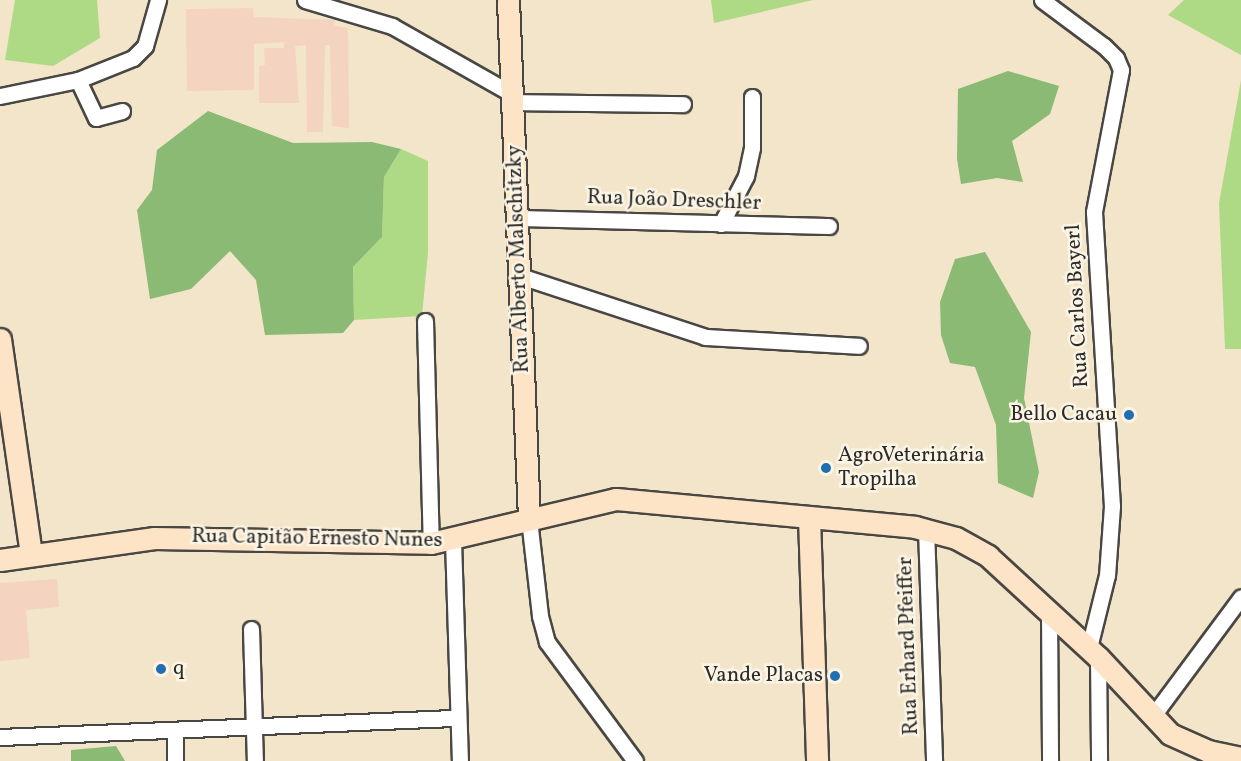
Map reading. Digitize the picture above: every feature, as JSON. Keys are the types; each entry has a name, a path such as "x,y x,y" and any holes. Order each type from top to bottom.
{"main road":[{"name":"Rua Alberto Malschitzky","path":"508,0 529,519"},
{"path":"0,339 31,554"},
{"name":"Rua Capitão Ernesto Nunes","path":"0,560 154,538 431,543 453,540 529,519 616,499 926,529 956,538 987,556 1094,652 1170,734 1212,756 1241,758"},
{"path":"809,517 817,761"}],"street":[{"path":"0,96 78,80 134,58 145,46 158,0"},
{"path":"305,0 362,16 410,34 512,98 683,104"},
{"name":"Rua Carlos Bayerl","path":"1042,0 1104,46 1116,58 1121,70 1094,212 1094,269 1112,506 1107,574 1094,652 1099,761"},
{"path":"78,80 96,118 122,111"},
{"path":"721,224 746,176 752,148 752,97"},
{"name":"Rua João Dreschler","path":"518,218 829,226"},
{"path":"520,276 705,337 859,346"},
{"path":"425,321 431,543"},
{"path":"529,519 539,610 547,642 635,761"},
{"name":"Rua Erhard Pfeiffer","path":"926,529 934,761"},
{"path":"453,540 460,761"},
{"path":"1152,717 1241,597"},
{"path":"1049,610 1050,761"},
{"path":"251,629 255,761"},
{"path":"0,737 175,732 254,726 458,718"},
{"path":"175,732 175,761"}],"shaded area":[{"path":"253,8 254,17 335,20 334,26 348,28 349,128 332,126 330,45 325,45 323,132 307,132 306,45 295,46 299,103 259,103 259,66 265,65 264,48 284,48 284,42 254,44 254,90 187,91 186,9"},
{"path":"57,579 59,607 26,610 30,658 0,661 0,583"}],"green space":[{"path":"15,0 97,0 100,38 53,66 5,60"},
{"path":"711,0 813,0 714,23"},
{"path":"1184,0 1241,0 1241,55 1168,15"},
{"path":"1008,71 1059,86 1050,114 1012,141 1023,182 997,178 961,184 957,159 958,89"},
{"path":"1241,80 1241,349 1225,349 1219,203"},
{"path":"208,111 293,143 372,142 401,149 384,177 382,237 353,267 354,320 343,333 265,335 256,280 230,251 191,289 150,299 137,210 152,190 157,150"},
{"path":"401,149 428,161 428,253 422,316 354,320 353,267 382,237 384,177"},
{"path":"985,252 1031,332 1024,398 1039,472 1033,498 998,483 996,425 975,367 950,363 941,335 940,302 955,259"},
{"path":"116,746 125,761 71,761 71,750"}],"place":[{"name":"Bello Cacau","path":"1129,415"},
{"name":"AgroVeterinária Tropilha","path":"826,468"},
{"name":"q","path":"161,669"},
{"name":"Vande Placas","path":"835,676"}]}
